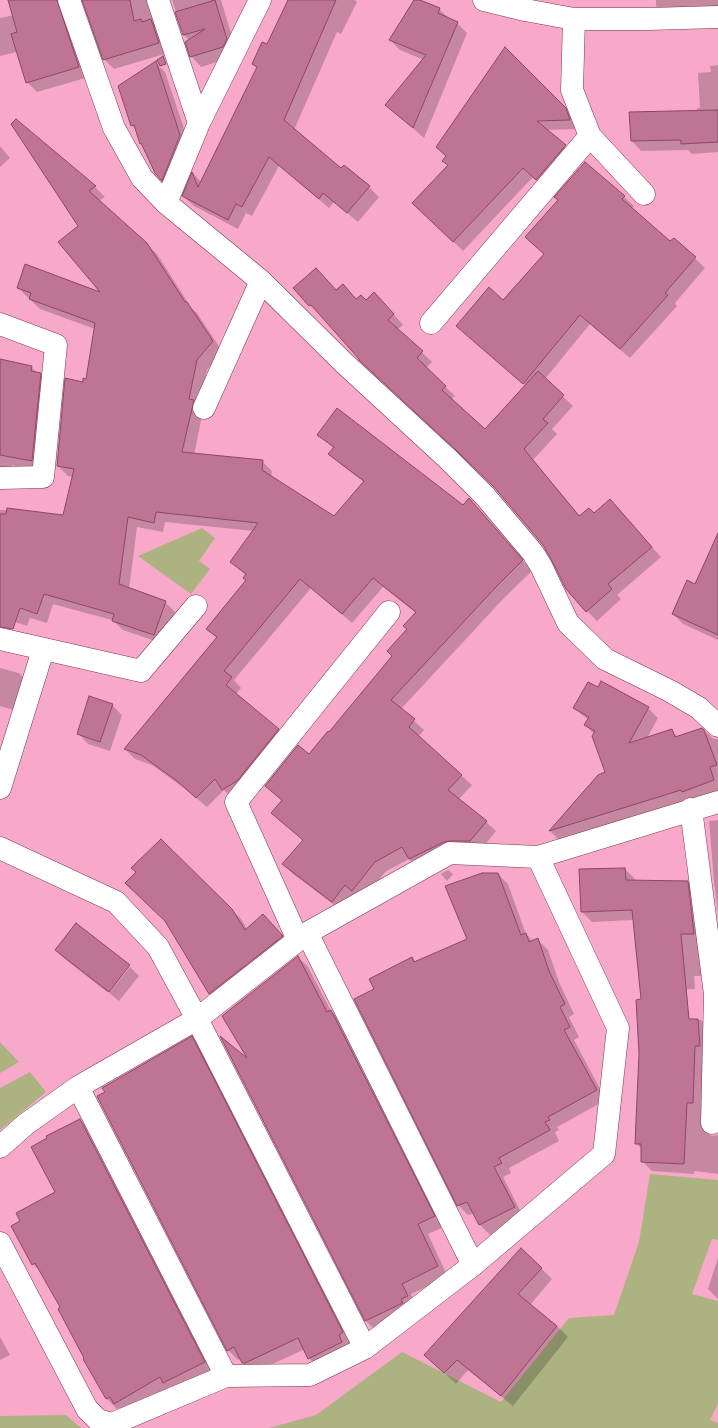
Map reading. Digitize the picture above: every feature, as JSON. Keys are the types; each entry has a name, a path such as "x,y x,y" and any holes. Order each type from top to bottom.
{"street":[{"path":"69,0 114,128 142,178 166,203 261,281 344,363 485,496 533,553 541,566 568,623 605,659 670,691 699,708 718,726"},
{"path":"158,0 199,123"},
{"path":"166,203 199,123 260,0"},
{"path":"484,0 525,10 574,19 718,17"},
{"path":"574,19 572,90 590,136 644,194"},
{"path":"431,323 590,136"},
{"path":"204,408 261,281"},
{"path":"0,324 56,345 43,477 0,478"},
{"path":"0,639 43,650 141,671 196,606"},
{"path":"389,612 236,802 302,936 472,1265"},
{"path":"0,788 43,650"},
{"path":"0,1147 26,1124 78,1087 197,1019 302,936 450,853 538,857 718,802"},
{"path":"691,809 717,994 712,1123"},
{"path":"0,848 116,902 158,947 197,1019 365,1348"},
{"path":"0,1243 87,1409 98,1420 112,1424 226,1376 310,1375 365,1348 472,1265 604,1154 618,1028 538,857"},
{"path":"78,1087 226,1376"}],"green space":[{"path":"202,528 215,538 199,561 210,569 191,594 138,556"},
{"path":"0,1042 19,1062 0,1073"},
{"path":"30,1072 46,1092 0,1130 0,1088"},
{"path":"650,1174 718,1180 718,1240 712,1239 692,1294 718,1301 718,1404 710,1420 718,1423 718,1428 269,1428 316,1415 402,1352 501,1402 569,1318 614,1315 639,1242"},
{"path":"66,1415 81,1428 0,1428 0,1416"}],"building":[{"path":"8,0 57,0 79,67 26,83 11,34 17,32"},
{"path":"82,0 130,0 134,21 141,19 142,22 151,19 159,43 103,60"},
{"path":"215,0 227,39 223,47 190,57 185,42 205,29 183,35 175,12"},
{"path":"288,0 336,0 284,120 341,168 344,165 370,186 347,213 323,193 319,199 269,157 242,207 236,204 228,220 182,196 192,172 198,187 257,67 252,64 262,42 267,44"},
{"path":"414,0 420,0 440,8 438,13 458,22 413,128 385,105 426,55 389,40"},
{"path":"505,47 566,108 570,120 537,121 566,145 536,180 523,168 453,242 412,203 448,165 442,161 446,156 436,147"},
{"path":"163,56 166,64 160,66 157,60"},
{"path":"156,61 180,135 162,181 155,173 141,143 140,144 134,125 131,126 118,86"},
{"path":"718,110 718,142 681,144 681,140 631,141 629,112"},
{"path":"16,119 96,186 89,191 147,243 185,302 187,302 213,341 197,360 189,399 194,400 182,452 263,460 262,470 334,516 364,481 328,454 334,447 317,435 337,408 463,505 469,498 523,560 391,700 415,719 409,727 462,775 448,790 487,821 470,841 444,842 409,859 402,847 375,862 352,891 345,885 332,902 282,864 303,840 271,813 282,800 265,786 298,745 309,754 328,731 329,732 392,656 387,651 407,629 403,626 416,612 373,578 342,614 300,579 224,671 232,677 226,685 279,729 237,781 222,790 215,779 196,798 177,781 141,755 124,749 217,637 206,629 246,580 243,578 246,574 230,562 258,523 156,512 154,523 128,517 119,584 166,601 154,635 112,621 114,614 44,594 37,614 20,608 13,629 0,627 0,514 6,514 7,508 63,515 74,469 57,466 65,378 83,382 83,378 86,379 95,323 29,299 31,293 17,288 25,264 100,292 58,242 78,226 11,124"},
{"path":"585,162 625,196 622,199 670,241 674,238 696,257 665,293 668,295 620,349 580,315 523,384 456,326 489,287 503,300 544,254 525,237 558,200 554,197"},
{"path":"316,268 336,290 343,284 356,299 361,295 366,300 374,292 394,314 388,320 423,351 417,358 446,386 442,390 485,429 538,371 564,395 543,419 548,423 524,449 579,516 589,508 594,513 610,499 652,547 608,584 612,589 586,612 566,589 543,545 495,488 359,360 311,305 309,306 293,288"},
{"path":"0,359 32,366 31,371 41,373 32,461 0,455"},
{"path":"718,533 718,635 672,614 687,580 695,584"},
{"path":"601,681 649,707 629,743 672,729 675,737 702,728 717,765 710,767 714,780 682,792 681,790 549,831 598,775 605,772 592,736 595,731 584,725 589,717 573,708 588,682 598,687"},
{"path":"89,696 113,704 100,742 77,734"},
{"path":"161,839 232,909 245,930 263,914 283,936 209,994 165,921 125,883 136,872 131,868"},
{"path":"625,868 626,880 688,881 694,934 681,934 689,1019 698,1019 700,1046 695,1046 693,1103 687,1103 684,1164 641,1162 641,1144 635,1144 639,1053 636,1000 641,999 632,910 581,912 579,869"},
{"path":"482,873 498,873 521,935 526,933 529,942 538,938 549,971 565,1004 560,1007 570,1027 564,1030 597,1090 548,1117 550,1120 545,1122 550,1130 499,1158 502,1163 494,1167 515,1207 479,1225 467,1202 457,1206 354,999 374,989 369,979 412,957 414,962 467,939 445,886"},
{"path":"76,923 130,965 109,992 55,950"},
{"path":"298,956 327,1012 331,1010 435,1216 418,1224 438,1266 402,1284 408,1296 401,1299 403,1303 365,1321 220,1036 247,1058 222,1016"},
{"path":"192,1036 343,1332 339,1335 342,1342 308,1359 298,1338 245,1363 242,1363 234,1347 227,1351 97,1096 105,1092 102,1088"},
{"path":"80,1119 205,1362 163,1383 160,1377 114,1404 110,1397 106,1399 83,1359 84,1358 58,1309 60,1307 35,1263 32,1265 11,1226 20,1221 16,1213 55,1192 31,1147 47,1138 46,1136"},
{"path":"521,1248 542,1268 518,1294 557,1326 501,1396 457,1360 444,1373 424,1355"}]}
